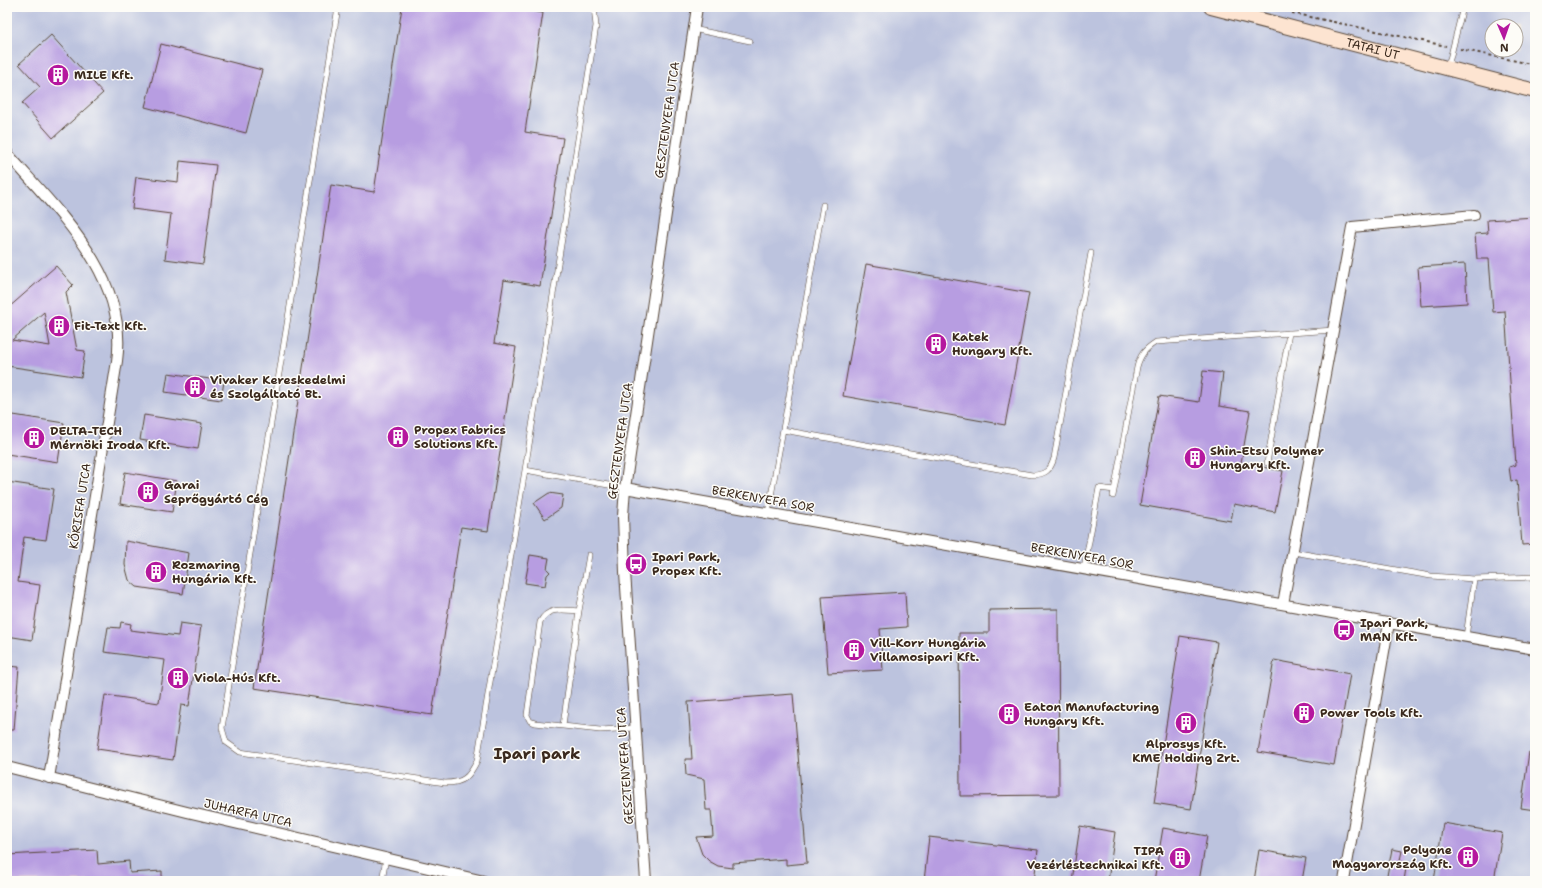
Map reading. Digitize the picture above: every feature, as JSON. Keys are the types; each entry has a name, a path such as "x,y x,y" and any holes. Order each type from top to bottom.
{"street":[{"name":"GESZTENYEFA UTCA","path":"646,881 635,728 623,516 625,488 697,7"},
{"name":"TATAI ÚT","path":"1210,7 1535,91"},
{"name":"KŐRISFA UTCA","path":"7,153 66,222 92,258 105,282 117,319 117,361 49,778"},
{"path":"1283,604 1294,552 1352,227 1474,215"},
{"name":"BERKENYEFA SOR","path":"625,488 1535,649"},
{"path":"1344,881 1389,623"},
{"name":"JUHARFA UTCA","path":"7,767 482,881"}],"lane":[{"path":"338,7 222,728 226,742 240,752 445,783 455,783 463,780 471,773 477,761 596,26 594,7"},
{"path":"1448,68 1463,7"},
{"path":"693,29 750,41"},
{"path":"768,513 823,205"},
{"path":"783,430 1032,475 1044,474 1052,465 1054,458 1091,253"},
{"path":"1084,569 1099,488 1113,493 1136,367 1144,350 1156,342 1334,330"},
{"path":"1267,463 1289,333"},
{"path":"525,470 625,488"},
{"path":"1294,552 1431,576 1474,579 1535,577"},
{"path":"563,725 579,611 589,555"},
{"path":"1466,637 1474,579"},
{"path":"579,611 562,609 552,610 543,617 540,622 527,715 530,721 535,723 600,730 635,728"},
{"path":"382,881 386,858"}],"path":[{"path":"1285,12 1535,65"}],"shaded area":[{"path":"7,7 1535,7 1535,881 7,881"}],"building":[{"name":"Propex Fabrics Solutions Kft.","path":"402,7 506,7 543,13 525,132 563,138 540,286 504,280 494,343 516,347 488,531 461,527 432,715 254,688 331,185 374,192"},
{"name":"MILE Kft.","path":"51,35 103,93 53,138 22,103 40,87 19,64"},
{"path":"161,44 262,70 246,133 145,107"},
{"path":"180,161 216,165 203,264 165,259 171,214 132,209 136,177 178,182"},
{"path":"1535,217 1535,544 1522,545 1517,480 1511,481 1509,467 1516,465 1505,311 1493,312 1489,259 1477,259 1475,234 1488,233 1487,220"},
{"name":"Katek Hungary Kft.","path":"866,264 1029,293 1005,425 843,396"},
{"path":"1465,264 1467,303 1421,306 1418,267"},
{"name":"Fit-Text Kft.","path":"56,266 73,285 66,292 77,350 85,351 81,377 7,366 7,309","holes":["44,312 50,346 12,340"]},
{"name":"Shin-Etsu Polymer Hungary Kft.","path":"1203,371 1223,373 1219,406 1250,411 1241,463 1283,471 1275,512 1234,504 1231,521 1140,505 1159,396 1199,402"},
{"name":"Vivaker Kereskedelmi és Szolgáltató Bt.","path":"168,373 224,381 221,400 165,392"},
{"name":"DELTA-TECH Mérnöki Iroda Kft.","path":"7,414 64,423 58,462 7,454"},
{"path":"144,415 202,424 198,449 140,440"},
{"name":"Garai Seprőgyártó Cég","path":"125,472 177,481 172,512 120,504"},
{"path":"7,482 54,489 46,540 24,537 18,582 40,585 32,640 7,636"},
{"path":"549,493 563,495 561,508 545,519 534,503"},
{"name":"Rozmaring Hungária Kft.","path":"126,541 189,553 183,594 137,587 129,580 125,565"},
{"path":"530,555 549,558 547,569 550,572 547,575 545,586 525,583"},
{"name":"Vill-Korr Hungária Villamosipari Kft.","path":"905,592 907,627 880,629 883,670 828,673 822,597"},
{"name":"Eaton Manufacturing Hungary Kft.","path":"1058,609 1059,795 960,796 959,633 989,633 989,610"},
{"name":"Viola-Hús Kft.","path":"121,622 131,624 130,630 178,636 180,623 201,626 189,706 181,705 173,760 97,749 105,695 159,703 165,660 104,652 108,627 120,628"},
{"name":"Alprosys Kft. KME Holding Zrt.","path":"1180,636 1217,642 1191,809 1154,803"},
{"name":"Power Tools Kft.","path":"1274,660 1350,674 1334,765 1258,752"},
{"path":"7,666 19,667 14,730 7,730"},
{"path":"793,694 807,863 786,865 786,859 733,863 733,868 718,866 709,861 702,854 696,837 713,836 711,810 706,810 704,779 686,775 685,759 692,759 688,702"},
{"path":"1529,752 1535,752 1535,810 1521,808"},
{"name":"Polyone Magyarország Kft.","path":"1443,823 1502,833 1494,881 1434,881"},
{"path":"1080,826 1115,832 1108,881 1072,881"},
{"name":"TIPA Vezérléstechnikai Kft.","path":"1163,828 1207,836 1199,881 1154,881"},
{"path":"929,837 1038,850 1034,881 924,881"},
{"name":"Polyone Magyarország Kft.","path":"1392,849 1402,851 1400,860 1407,861 1404,881 1386,881"},
{"path":"97,850 98,864 129,861 130,873 162,871 162,881 7,881 7,855"},
{"path":"1259,850 1306,858 1302,881 1254,881"}],"place":[{"name":"MILE Kft.","path":"58,75"},
{"name":"Fit-Text Kft.","path":"59,326"},
{"name":"Katek Hungary Kft.","path":"936,344"},
{"name":"Vivaker Kereskedelmi és Szolgáltató Bt.","path":"195,387"},
{"name":"Propex Fabrics Solutions Kft.","path":"398,437"},
{"name":"DELTA-TECH Mérnöki Iroda Kft.","path":"34,438"},
{"name":"Shin-Etsu Polymer Hungary Kft.","path":"1195,458"},
{"name":"Garai Seprőgyártó Cég","path":"148,492"},
{"name":"Ipari Park, Propex Kft.","path":"636,564"},
{"name":"Rozmaring Hungária Kft.","path":"156,572"},
{"name":"Ipari Park, MAN Kft.","path":"1344,630"},
{"name":"Vill-Korr Hungária Villamosipari Kft.","path":"854,650"},
{"name":"Viola-Hús Kft.","path":"178,678"},
{"name":"Power Tools Kft.","path":"1304,713"},
{"name":"Eaton Manufacturing Hungary Kft.","path":"1009,714"},
{"name":"Alprosys Kft. KME Holding Zrt.","path":"1186,723"},
{"name":"Polyone Magyarország Kft.","path":"1468,857"},
{"name":"TIPA Vezérléstechnikai Kft.","path":"1180,858"}],"district":[{"name":"Ipari park","path":"537,753"}]}
